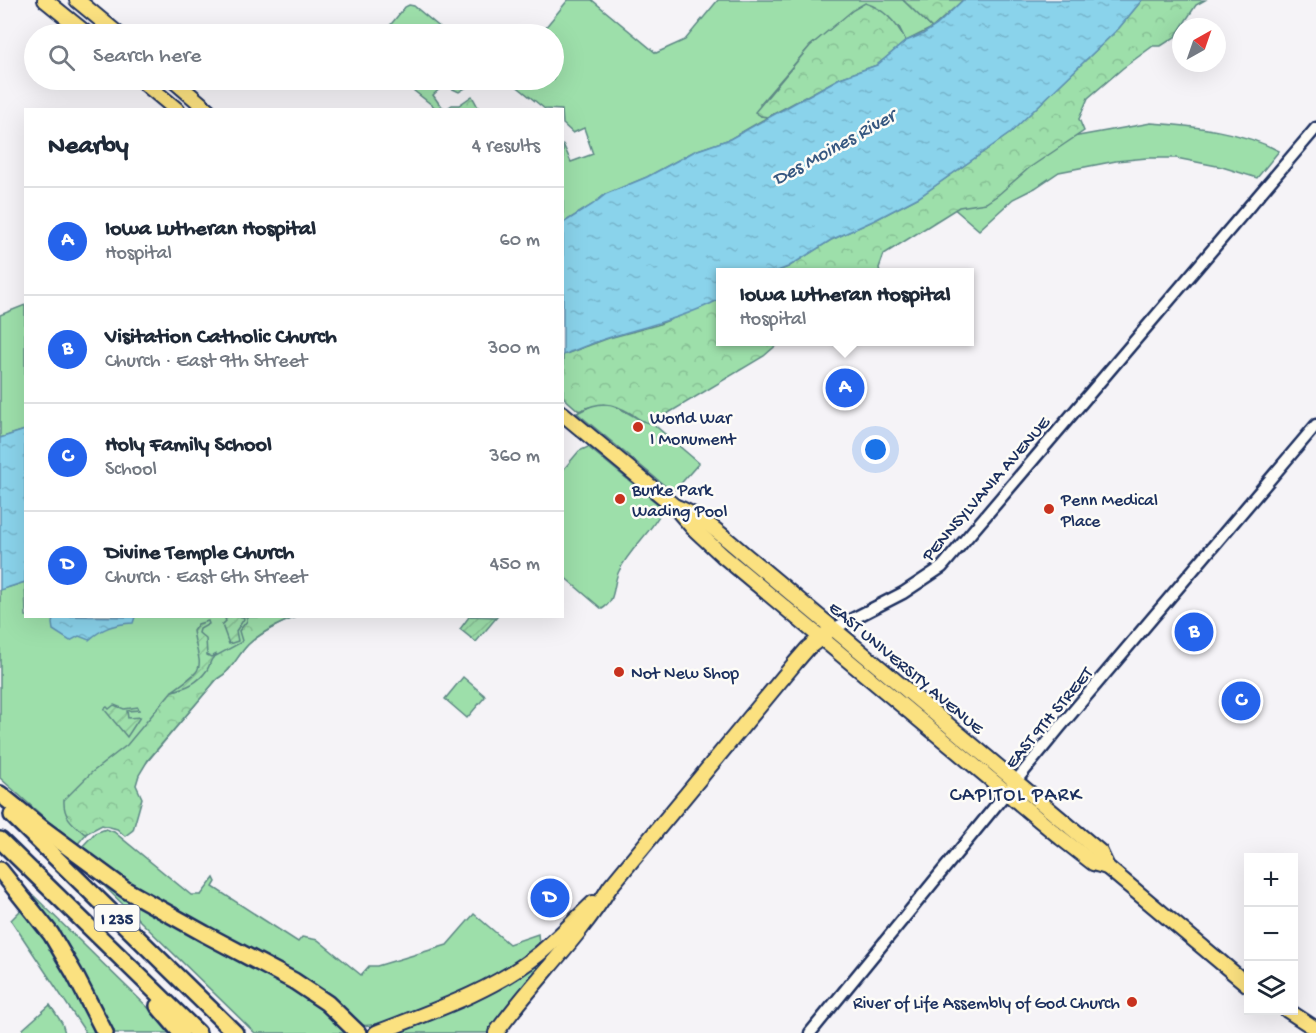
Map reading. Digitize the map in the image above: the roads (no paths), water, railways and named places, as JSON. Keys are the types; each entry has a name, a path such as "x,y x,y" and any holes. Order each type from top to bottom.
{"highway":[{"path":"0,794 126,890 308,990 327,1003 358,1033"},
{"name":"I 235","path":"0,803 235,1033"},
{"name":"I 235","path":"0,840 198,1033"},
{"path":"0,870 51,934 105,1033"},
{"path":"134,971 161,1010 181,1033"}],"main road":[{"path":"45,0 75,24"},
{"path":"77,0 106,24"},
{"path":"153,90 175,108"},
{"path":"184,90 206,108"},
{"name":"EAST UNIVERSITY AVENUE","path":"567,416 674,506 693,528 722,555 1011,788"},
{"name":"EAST UNIVERSITY AVENUE","path":"674,506 700,519 833,628 1093,863 1107,867 1244,983"},
{"name":"PENNSYLVANIA AVENUE","path":"496,1033 587,923 610,886 795,663 833,628"},
{"path":"376,1033 471,996 504,977 552,942 610,886"},
{"path":"1293,1015 1316,1029"}],"street":[{"name":"PENNSYLVANIA AVENUE","path":"833,628 903,593 942,567 1316,128"},
{"name":"EAST 9TH STREET","path":"810,1033 1011,788 1316,425"}],"water":[{"name":"Des Moines River","path":"963,0 1142,0 1119,28 1009,134 919,197 831,240 785,268 716,268 716,301 667,321 598,341 564,355 564,222 606,194 647,177 695,151 730,139 840,78 877,65 906,41 937,25"},
{"path":"24,430 24,582 0,590 0,438"},
{"path":"53,618 135,618 133,623 109,627 89,640 79,636 70,641 53,630"}],"place":[{"name":"Iowa Lutheran Hospital","path":"845,388"},
{"name":"World War I Monument","path":"638,427"},
{"name":"Burke Park Wading Pool","path":"620,499"},
{"name":"Penn Medical Place","path":"1049,509"},
{"name":"Visitation Catholic Church","path":"1194,632"},
{"name":"Not New Shop","path":"619,672"},
{"name":"Holy Family School","path":"1241,701"},
{"name":"Divine Temple Church","path":"550,898"},
{"name":"River of Life Assembly of God Church","path":"1132,1002"}],"district":[{"name":"CAPITOL PARK","path":"1016,793"}]}
